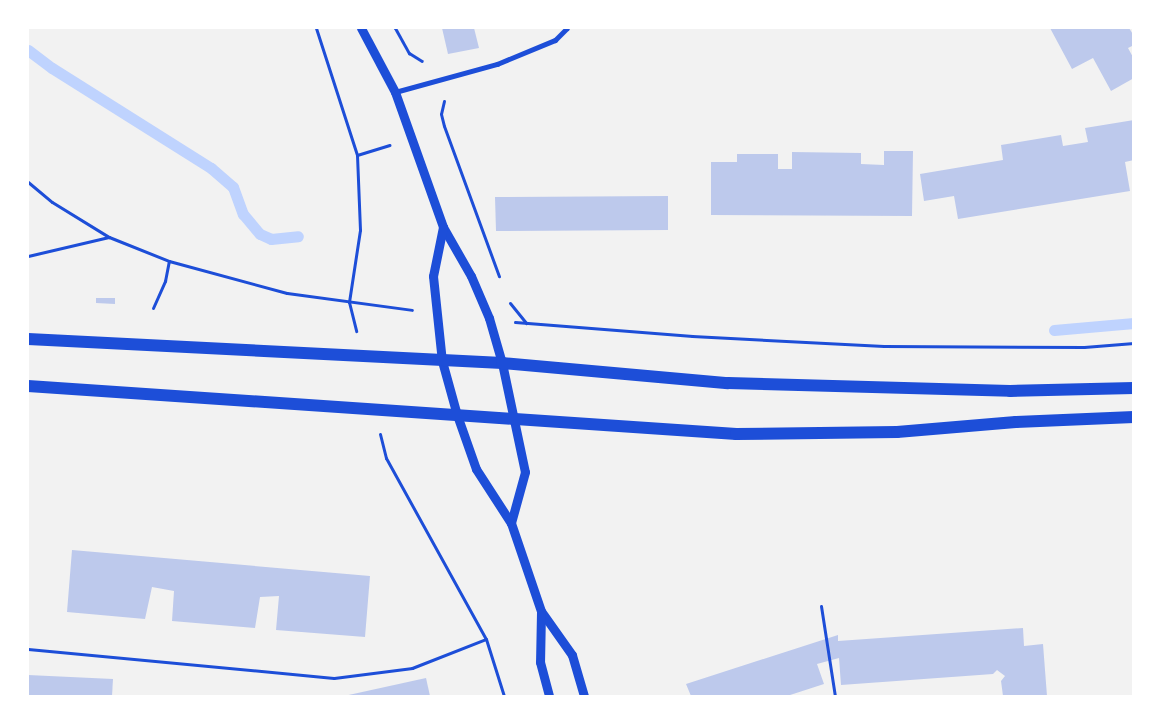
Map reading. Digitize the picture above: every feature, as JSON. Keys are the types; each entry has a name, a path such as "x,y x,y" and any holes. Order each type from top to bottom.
{"main road":[{"path":"28,339 502,363 728,383 1010,391 1134,388"},
{"path":"28,386 736,434 897,432 1016,422 1134,417"}],"street":[{"path":"361,28 395,92 443,227 471,276 489,318 515,418 525,472 511,523"},
{"path":"395,92 497,64 555,40 567,28"},
{"path":"443,227 433,276 442,361 457,415 476,469 511,523 541,612 572,655 584,696"},
{"path":"541,612 540,662 549,696"}],"path":[{"path":"28,182 52,202 110,238 170,261 252,285 349,302 360,230 356,155 316,28"},
{"path":"395,28 409,53 418,60 432,61 444,103 441,114 444,126 501,281"},
{"path":"28,256 110,238"},
{"path":"153,308 165,281 170,261"},
{"path":"508,299 527,324 692,336 884,346 1084,347 1134,343"},
{"path":"379,430 386,458 486,639 504,696"},
{"path":"821,606 835,696"},
{"path":"28,649 334,678 412,668 486,639"}],"building":[{"path":"442,28 474,28 479,48 448,54"},
{"path":"1050,28 1129,28 1134,36 1134,45 1128,48 1134,59 1134,78 1111,91 1093,58 1072,69"},
{"path":"1134,120 1134,160 1125,162 1130,191 958,219 954,196 924,201 920,174 1003,160 1001,145 1061,135 1063,146 1088,142 1085,128"},
{"path":"884,151 913,151 912,216 711,215 711,162 737,162 737,154 778,154 778,169 792,169 792,152 861,153 861,164 884,165"},
{"path":"668,196 668,230 496,231 495,197"},
{"path":"96,298 115,298 115,304 96,303"},
{"path":"72,550 370,576 365,637 276,630 279,596 260,597 255,628 172,621 174,591 152,587 145,619 67,612"},
{"path":"1023,628 1024,646 1043,644 1047,696 1003,696 1001,681 1005,676 997,670 993,674 841,685 839,658 817,664 824,684 787,696 691,696 686,684 838,635 838,641"},
{"path":"28,675 113,679 112,696 28,696"},
{"path":"426,678 430,696 344,696"}],"waterway":[{"path":"28,50 52,68 211,168 233,187 243,214 260,234 271,239 298,236"},
{"path":"1054,330 1134,323"}]}
